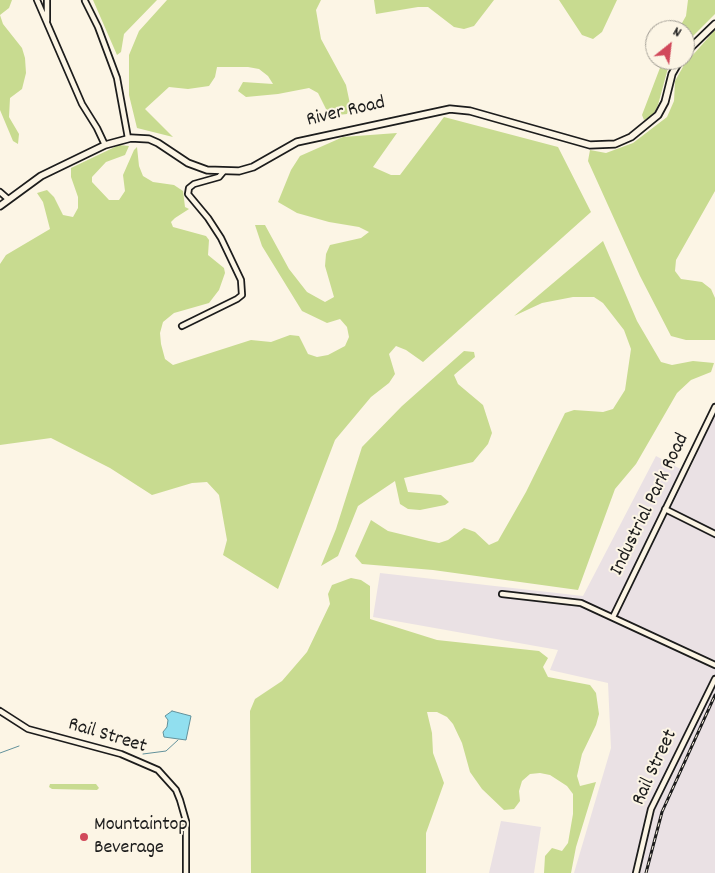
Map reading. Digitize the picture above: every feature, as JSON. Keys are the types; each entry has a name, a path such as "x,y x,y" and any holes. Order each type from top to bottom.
{"street":[{"path":"37,0 82,104 105,145"},
{"path":"47,0 48,25"},
{"path":"85,1 102,36 117,78 128,138"},
{"path":"695,43 715,24"},
{"name":"River Road","path":"0,206 41,176 105,145 128,138 149,140 196,166 224,172 253,167 298,142 440,109 470,111 590,145 615,144 631,138 658,115 666,102 670,80 675,70"},
{"path":"182,326 237,299 242,294 240,280 220,238 208,218 188,194 189,188 194,184 219,176 224,172"},
{"path":"0,192 8,199"},
{"name":"Industrial Park Road","path":"613,617 715,407"},
{"path":"665,509 715,534"},
{"path":"502,594 581,603 715,665"},
{"name":"Rail Street","path":"636,873 651,809 715,680"},
{"name":"Rail Street","path":"0,711 28,728 121,754 158,770 180,798 186,821 186,873"}],"shaded area":[{"path":"715,414 715,873 574,873 611,748 608,683 550,670 558,650 373,617 380,573 583,596 656,456 688,473"},
{"path":"501,821 541,827 534,873 489,873"}],"green space":[{"path":"0,0 12,0 9,8 0,15"},
{"path":"93,0 157,0 124,34 121,52 117,55"},
{"path":"167,0 321,0 316,10 321,39 346,85 350,104 347,114 338,115 327,111 318,93 309,88 278,94 246,97 238,91 243,82 273,84 268,76 259,69 248,67 217,67 215,77 209,86 188,89 169,87 145,109 173,137 137,128 129,95 129,55 139,31"},
{"path":"374,0 494,0 474,26 464,29 454,27 428,7 376,14"},
{"path":"559,0 617,0 602,32 593,39 582,35"},
{"path":"688,0 715,0 715,14 695,34 695,20 684,20"},
{"path":"0,15 3,24 22,48 25,58 26,73 22,89 10,98 9,117 19,134 18,144 13,141 0,110"},
{"path":"715,30 715,191 676,260 675,271 681,279 702,282 711,289 715,298 715,340 686,340 671,336 640,276 588,161 590,150 606,153 633,143 667,117 674,101 675,81 681,70 695,70 695,53"},
{"path":"659,70 667,70 658,105 653,115 644,120 642,115"},
{"path":"444,117 558,147 591,212 423,362 406,350 396,346 389,354 395,374 389,383 371,397 335,440 278,589 223,555 227,540 219,495 207,482 192,483 152,495 110,468 51,438 0,445 0,264 6,255 50,229 43,202 37,193 47,190 54,197 63,215 73,217 78,208 78,197 71,177 71,168 119,145 129,146 125,155 106,162 92,177 92,182 109,200 119,200 125,191 123,175 137,147 139,166 143,176 153,182 174,185 183,191 185,207 189,209 171,222 173,227 206,236 209,240 208,255 224,268 225,273 219,290 209,303 174,313 163,322 160,333 165,359 173,365 251,340 271,342 290,335 299,336 308,354 317,357 328,355 345,346 349,337 347,327 340,319 327,323 302,311 262,246 255,225 265,225 289,269 307,292 325,302 334,297 325,266 326,254 330,245 361,238 369,232 359,227 329,222 297,213 278,202 291,170 300,156 343,137 397,133 373,167 391,175 400,175"},
{"path":"603,241 637,321 661,362 672,365 693,361 714,363 711,372 691,380 677,393 636,464 615,489 578,590 433,570 362,564 355,556 371,520 388,531 439,543 448,540 464,528 475,532 489,545 498,541 526,492 565,413 574,410 603,412 613,409 625,390 631,349 624,330 603,303 594,297 573,297 542,303 514,316"},
{"path":"464,351 474,352 475,357 454,375 458,384 483,405 492,433 488,444 473,462 404,478 408,492 441,495 449,502 445,505 420,510 408,509 400,504 395,481 358,506 338,556 321,566 336,529 362,447 402,406"},
{"path":"351,578 361,580 370,586 370,619 437,640 539,651 548,658 543,667 548,677 590,685 596,693 599,714 596,725 582,754 577,776 580,786 596,782 576,847 571,873 544,873 545,856 552,848 562,851 568,843 573,814 573,794 567,786 550,775 530,774 522,781 519,791 520,801 514,809 504,810 482,789 470,772 462,743 453,724 447,717 437,712 427,712 432,733 433,753 444,783 426,833 426,873 251,873 250,711 255,699 282,681 307,652 330,604 328,594 332,585"},
{"path":"50,784 96,784 99,788 97,790 52,789 49,787"}],"water":[{"path":"172,711 191,716 186,740 164,737 163,732 167,727 168,720 165,716"}],"waterway":[{"path":"143,754 166,751 178,740"},
{"path":"0,753 19,746"}],"railway":[{"path":"646,873 662,812 715,695"}],"place":[{"name":"Mountaintop Beverage","path":"84,837"}]}
